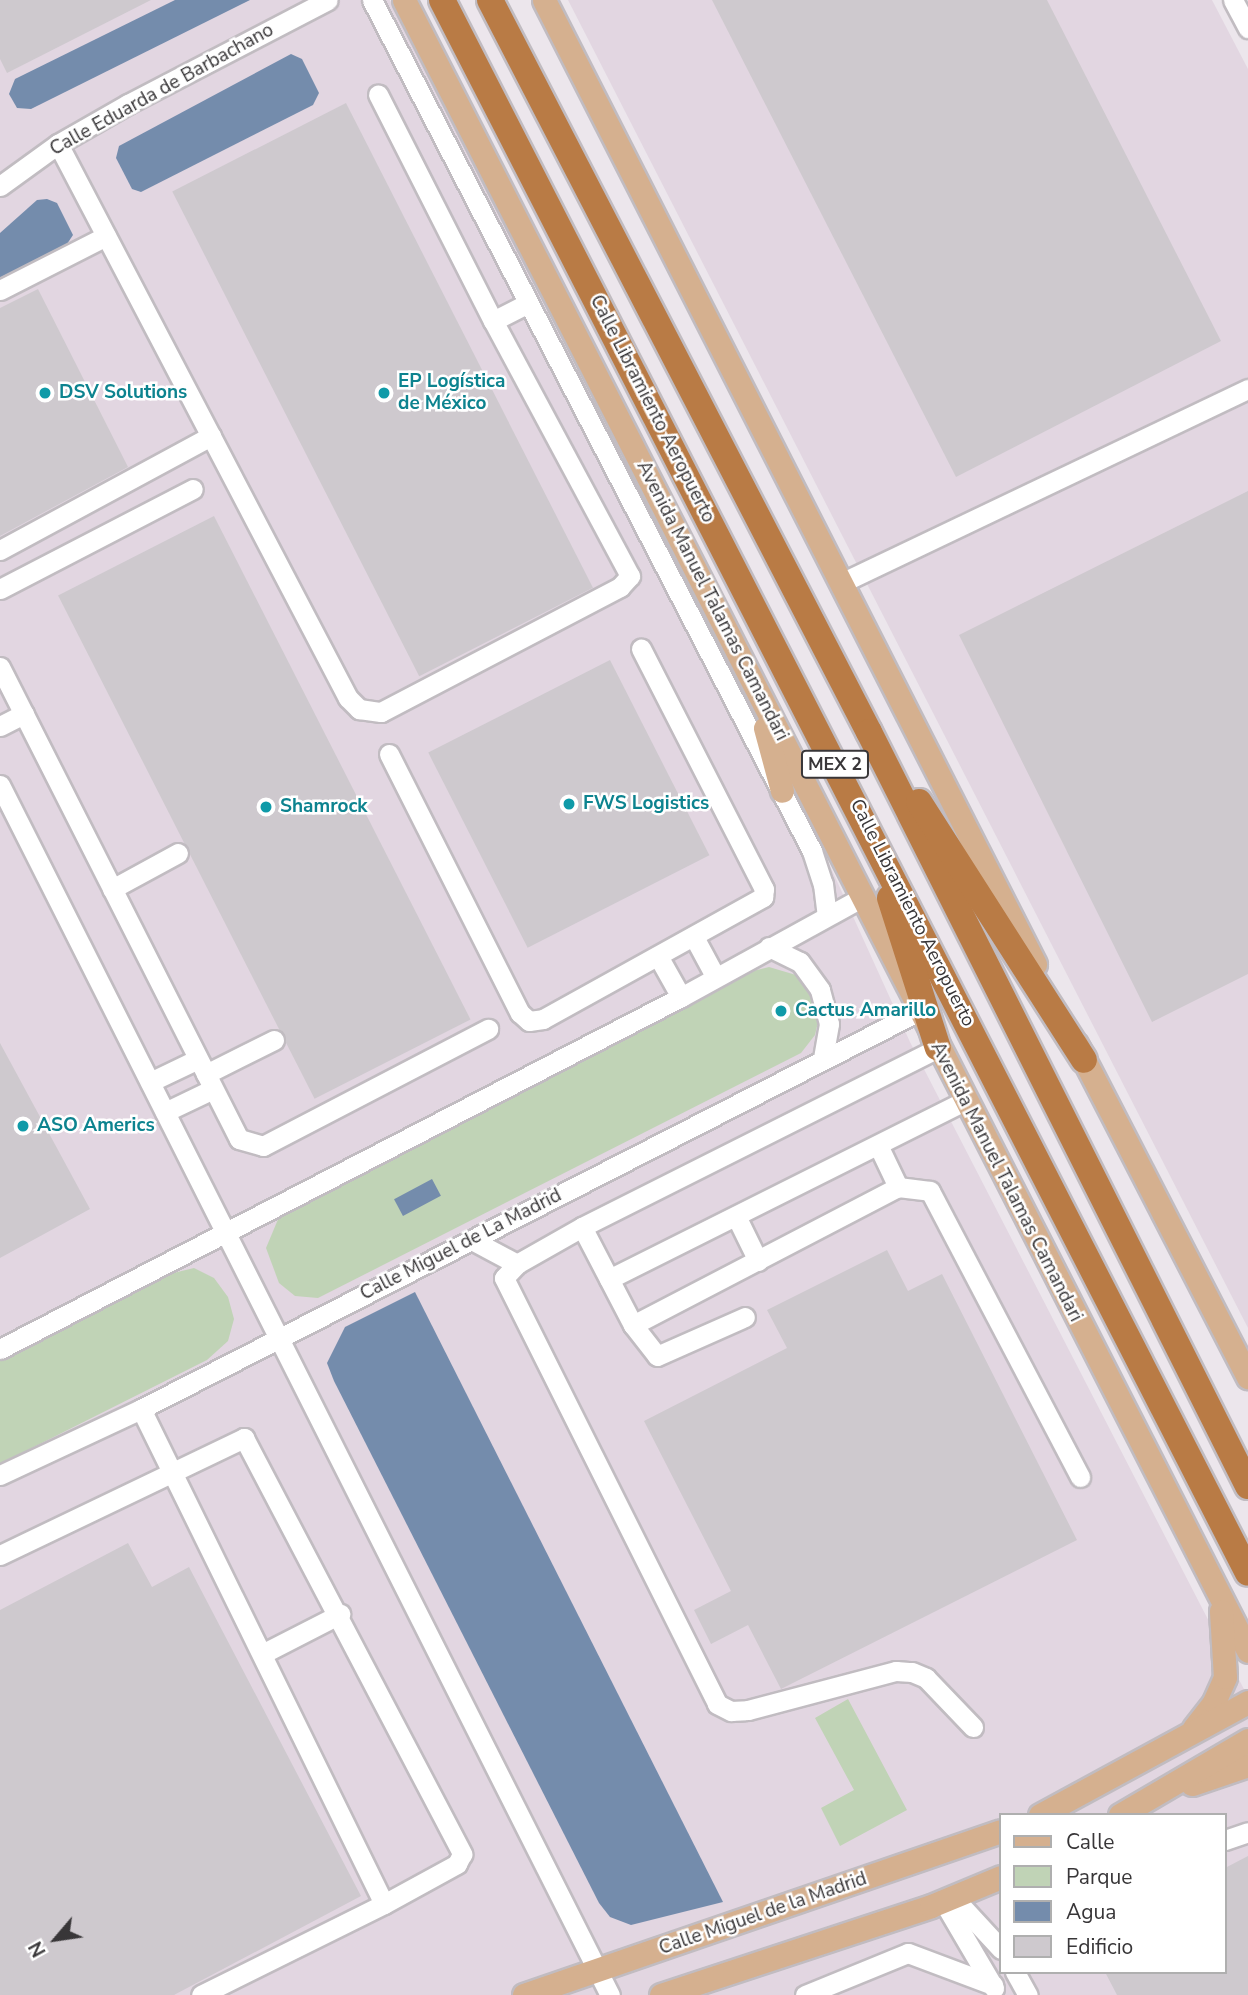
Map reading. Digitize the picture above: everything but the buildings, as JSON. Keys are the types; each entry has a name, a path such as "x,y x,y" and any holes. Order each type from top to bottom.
{"highway":[{"name":"Calle Libramiento Aeropuerto","path":"442,0 1248,1573"},
{"name":"MEX 2","path":"490,0 869,732 1248,1486"},
{"path":"496,0 514,48"},
{"path":"869,732 954,852 1084,1060"},
{"path":"866,823 938,1048"}],"main road":[{"name":"Avenida Manuel Talamas Camandari","path":"404,0 965,1101 1220,1591 1248,1651"},
{"path":"544,0 1248,1377"},
{"path":"748,671 782,791"},
{"path":"1220,1591 1248,1615"},
{"path":"1185,1740 1214,1702 1225,1677 1225,1635 1220,1591"},
{"path":"1044,1813 1185,1740 1248,1702"},
{"path":"1124,1813 1248,1740"},
{"path":"1149,1799 1248,1765"},
{"name":"Calle Miguel de la Madrid","path":"524,1995 1000,1831"},
{"path":"661,1995 948,1899 1000,1877"}],"street":[{"name":"Calle Eduarda de Barbachano","path":"0,186 58,144 328,0"},
{"path":"372,0 812,851 823,884 827,916"},
{"path":"553,0 559,29"},
{"path":"1233,0 1248,28"},
{"path":"58,144 348,698 368,713 393,710 620,587 631,576 493,321 379,94"},
{"path":"0,290 106,236"},
{"path":"493,321 527,304"},
{"path":"841,583 1248,389"},
{"path":"0,550 211,436"},
{"path":"0,589 193,489"},
{"path":"389,754 524,1018 543,1019 759,903 764,889 641,649"},
{"path":"2,675 239,1139 262,1146 488,1029"},
{"path":"0,726 24,714"},
{"path":"2,795 150,1082 610,1995"},
{"path":"112,889 178,853"},
{"path":"0,1349 224,1230 681,997 861,898"},
{"path":"694,937 715,976"},
{"path":"769,947 800,962 820,990 830,1024 823,1059"},
{"path":"658,956 681,997"},
{"name":"Calle Miguel de La Madrid","path":"0,1475 141,1409 919,1011"},
{"path":"165,1112 206,1074 274,1040"},
{"path":"938,1048 582,1227 508,1270 505,1280 717,1704 731,1711 748,1710 896,1671 912,1672 926,1678 973,1727"},
{"path":"150,1082 206,1074"},
{"path":"609,1279 965,1101"},
{"path":"878,1145 898,1187"},
{"path":"633,1325 898,1187 919,1187 937,1197 1080,1477"},
{"path":"736,1216 758,1261"},
{"path":"582,1227 633,1325 657,1356 745,1317"},
{"path":"472,1240 517,1264"},
{"path":"141,1409 384,1904"},
{"path":"0,1555 172,1470 244,1438 340,1614 462,1854 457,1864 384,1904 201,1995"},
{"path":"262,1654 340,1614"},
{"path":"1227,1839 1248,1832"},
{"path":"948,1899 1000,1948"},
{"path":"948,1899 995,1990"},
{"path":"805,1995 908,1953 995,1990"},
{"path":"1018,1974 1028,1995"}],"shaded area":[{"path":"0,0 390,0 821,846 910,1042 1248,1697 1248,1995 0,1995"},
{"path":"568,0 1212,0 1248,69 1248,1328"}],"green space":[{"path":"769,967 796,975 813,991 819,1018 815,1035 801,1053 318,1298 295,1296 279,1283 266,1248 279,1217 753,971"},
{"path":"194,1268 214,1278 228,1297 234,1319 228,1341 207,1360 0,1464 0,1360 165,1275"},
{"path":"848,1699 907,1810 840,1846 821,1808 854,1790 815,1718"}],"water":[{"path":"175,0 250,0 31,109 17,108 9,94 15,79"},
{"path":"291,54 302,59 319,93 313,105 141,192 132,189 116,158 119,146"},
{"path":"47,199 57,203 73,235 67,244 0,278 0,233 37,200"},
{"path":"432,1179 441,1196 403,1216 394,1199"},
{"path":"415,1292 723,1902 631,1925 610,1917 599,1903 334,1381 327,1363 345,1327"}],"place":[{"name":"DSV Solutions","path":"45,393"},
{"name":"EP Logística de México","path":"384,393"},
{"name":"FWS Logistics","path":"569,804"},
{"name":"Shamrock","path":"266,807"},
{"name":"Cactus Amarillo","path":"781,1011"},
{"name":"ASO Americs","path":"23,1126"}]}
